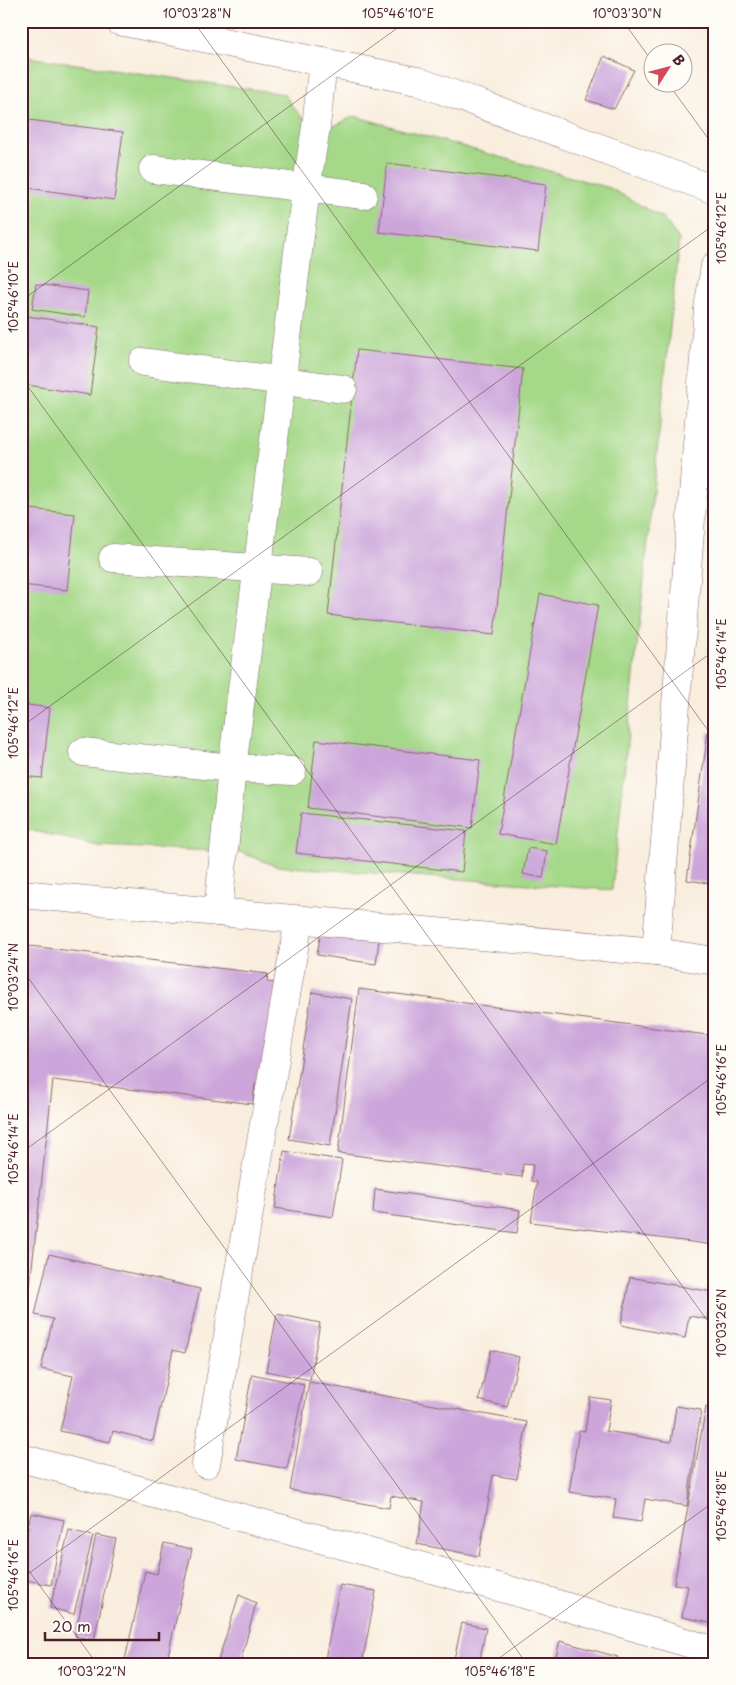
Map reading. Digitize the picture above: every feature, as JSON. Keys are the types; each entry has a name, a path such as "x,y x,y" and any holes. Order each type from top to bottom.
{"street":[{"path":"119,21 417,81 715,190"},
{"path":"218,912 232,768 323,62"},
{"path":"153,168 363,195"},
{"path":"656,952 708,309 715,266"},
{"path":"143,362 342,389"},
{"path":"113,558 309,572"},
{"path":"83,752 232,768 292,771"},
{"path":"21,894 656,952 715,961"},
{"path":"206,1464 299,919"},
{"path":"21,1458 527,1595 715,1650"}],"green space":[{"path":"21,56 284,94 304,119 317,126 333,126 354,116 610,188 663,218 679,239 612,890 276,866 240,852 98,846 21,828"}],"building":[{"path":"604,56 634,70 614,109 586,100"},
{"path":"21,119 123,132 114,200 21,187"},
{"path":"387,163 546,184 538,251 379,232"},
{"path":"36,284 88,291 85,317 32,309"},
{"path":"21,315 99,327 90,395 21,384"},
{"path":"357,350 523,369 494,635 328,615"},
{"path":"21,508 75,514 67,590 21,585"},
{"path":"540,594 598,605 556,844 498,834"},
{"path":"21,704 50,708 42,778 21,776"},
{"path":"708,732 715,733 715,884 687,880"},
{"path":"316,740 480,760 472,828 308,808"},
{"path":"301,813 466,831 462,872 296,853"},
{"path":"528,848 547,851 543,878 523,874"},
{"path":"321,931 379,940 376,964 317,955"},
{"path":"21,945 268,974 267,982 284,984 267,1085 255,1084 253,1104 53,1080 23,1347 21,1347"},
{"path":"359,989 715,1036 715,1245 531,1222 537,1182 531,1181 533,1165 523,1164 522,1177 338,1153"},
{"path":"312,992 352,999 330,1146 289,1139"},
{"path":"284,1151 342,1160 333,1217 275,1208"},
{"path":"375,1189 520,1210 517,1233 373,1213"},
{"path":"49,1254 200,1289 185,1353 173,1350 153,1441 113,1431 110,1442 60,1431 73,1376 41,1369 53,1319 35,1315"},
{"path":"630,1277 712,1292 707,1319 689,1316 685,1338 621,1325"},
{"path":"277,1314 320,1323 310,1380 266,1371"},
{"path":"491,1350 519,1357 507,1407 479,1400"},
{"path":"715,1370 715,1399 710,1398"},
{"path":"252,1374 304,1385 287,1469 236,1459"},
{"path":"309,1382 527,1422 517,1479 493,1475 479,1556 417,1544 424,1502 391,1496 389,1508 290,1490"},
{"path":"590,1397 611,1400 606,1431 671,1442 676,1406 701,1410 687,1506 645,1499 641,1522 613,1518 616,1499 569,1492 579,1430 585,1431"},
{"path":"706,1407 715,1409 715,1624 682,1617 688,1586 674,1584"},
{"path":"31,1513 64,1520 51,1585 21,1579 21,1563"},
{"path":"69,1530 93,1536 74,1614 50,1608"},
{"path":"96,1535 116,1539 94,1640 75,1636"},
{"path":"164,1543 192,1549 166,1664 124,1664 145,1571 157,1574"},
{"path":"340,1585 376,1591 362,1664 324,1664"},
{"path":"239,1595 256,1603 240,1664 217,1664"},
{"path":"462,1623 486,1628 479,1664 453,1664"},
{"path":"560,1641 618,1657 616,1664 554,1664"}]}
